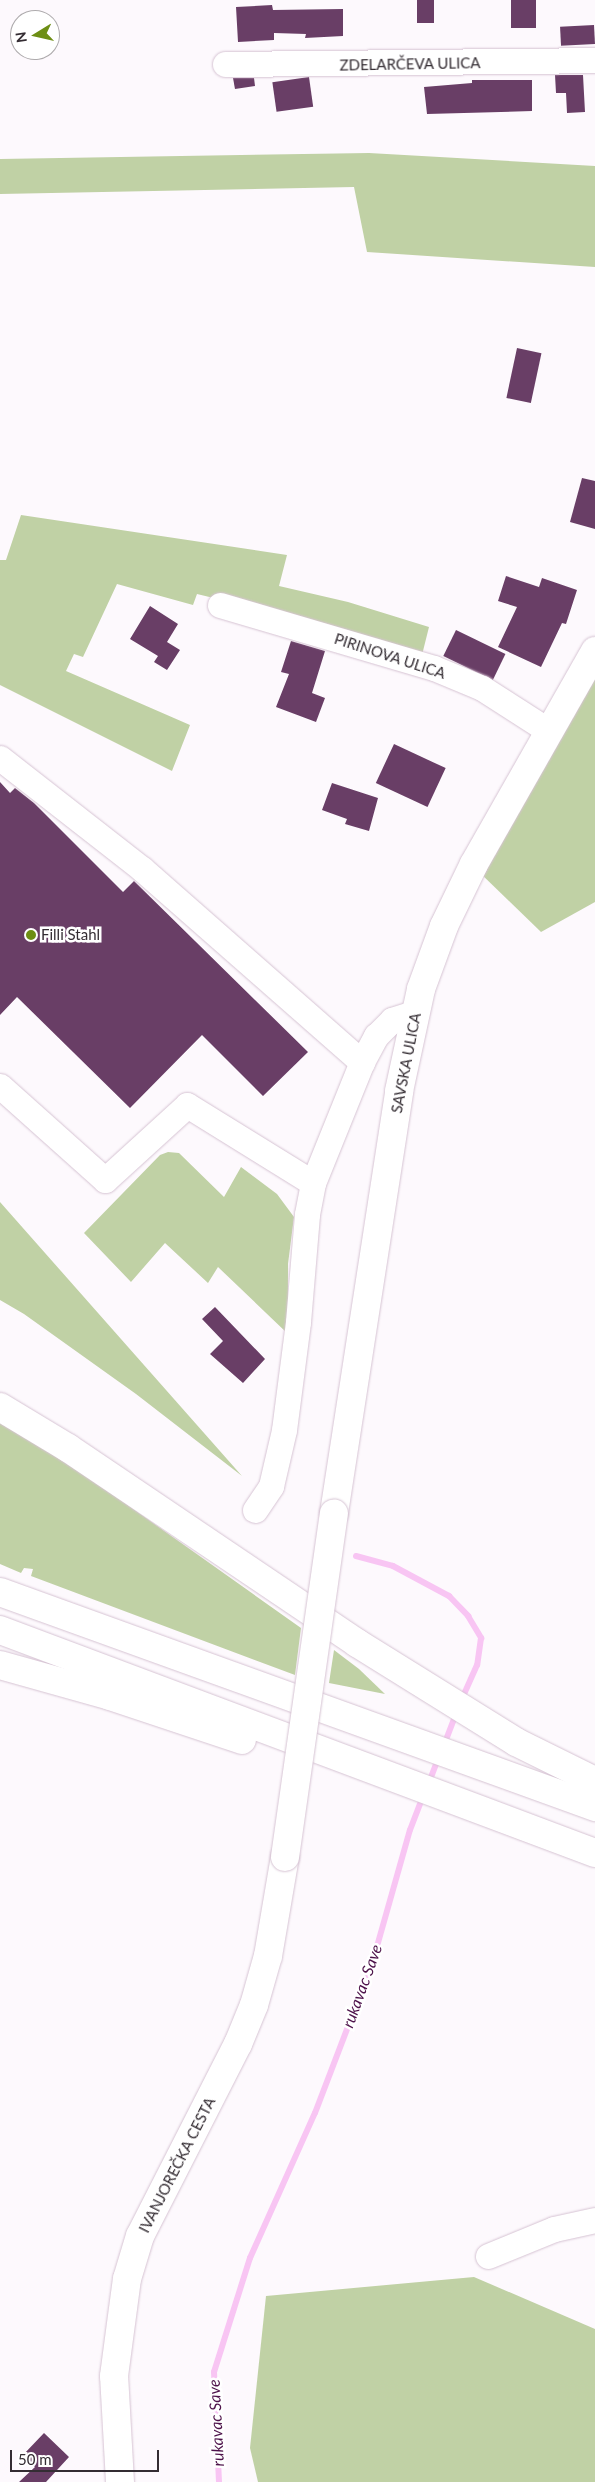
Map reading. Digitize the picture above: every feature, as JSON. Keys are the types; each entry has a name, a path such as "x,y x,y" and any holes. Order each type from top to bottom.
{"main road":[{"name":"SAVSKA ULICA","path":"285,1857 334,1513 414,1013 432,955 454,904 549,730 595,652"},
{"path":"0,1407 68,1448 159,1512 398,1669 516,1742 595,1781"},
{"path":"0,1592 595,1807"},
{"path":"0,1630 362,1773"},
{"path":"0,1665 110,1696 362,1773 400,1782 595,1853"},
{"name":"IVANJOREČKA CESTA","path":"120,2482 114,2376 126,2279 140,2236 238,2044 254,2005 270,1946 285,1857"}],"street":[{"name":"ZDELARČEVA ULICA","path":"225,64 595,60"},
{"name":"PIRINOVA ULICA","path":"220,605 434,668 482,688 549,730"},
{"path":"0,758 142,870 362,1062"},
{"path":"255,1510 271,1486 284,1430 298,1322 307,1214 313,1183 362,1062 376,1036 392,1020 414,1013"},
{"path":"0,1086 105,1180 187,1106 313,1183"},
{"path":"488,2256 554,2229 595,2220"}],"green space":[{"path":"369,153 595,166 595,267 367,252 354,187 0,194 0,159"},
{"path":"21,515 287,555 279,586 348,602 429,627 421,659 276,613 197,594 193,605 117,584 83,657 74,654 66,671 190,725 172,771 0,685 0,560 6,560"},
{"path":"595,677 595,902 541,932 478,871"},
{"path":"168,1152 179,1153 224,1197 241,1167 277,1194 294,1217 288,1264 288,1334 218,1267 208,1283 165,1243 131,1282 84,1233 160,1155"},
{"path":"0,1202 242,1476 136,1394 24,1314 0,1300"},
{"path":"0,1422 84,1474 301,1628 295,1675 31,1576 33,1569 24,1568 21,1573 0,1564"},
{"path":"334,1650 359,1669 385,1694 329,1683"},
{"path":"474,2277 595,2329 595,2482 258,2482 250,2448 266,2296"}],"building":[{"path":"417,0 434,0 434,23 417,23"},
{"path":"511,0 536,0 536,28 511,28"},
{"path":"272,5 273,10 343,9 343,36 305,38 306,34 274,33 274,40 238,42 236,7"},
{"path":"594,25 595,44 561,46 560,27"},
{"path":"555,75 583,75 585,112 567,113 566,93 556,93"},
{"path":"309,77 313,107 277,112 272,82"},
{"path":"233,78 254,78 255,86 235,89"},
{"path":"472,80 532,80 532,111 427,114 424,87 472,83"},
{"path":"517,348 541,353 531,403 506,398"},
{"path":"582,478 595,481 595,529 570,522"},
{"path":"506,576 539,587 542,578 577,590 566,624 562,623 541,667 498,647 517,607 498,601"},
{"path":"150,606 178,624 167,642 180,650 167,670 154,662 158,656 130,639"},
{"path":"456,630 505,654 493,680 443,656"},
{"path":"291,641 325,651 312,693 325,698 316,722 276,707 289,674 281,672"},
{"path":"394,744 446,768 427,807 376,783"},
{"path":"0,782 10,793 15,788 34,803 123,892 134,881 308,1052 263,1096 202,1035 130,1108 17,997 0,1015"},
{"path":"332,783 378,798 369,831 345,824 347,819 322,810"},
{"path":"215,1307 265,1359 243,1383 210,1354 223,1341 202,1319"},
{"path":"44,2433 69,2457 46,2482 19,2482 35,2467 23,2455"}],"waterway":[{"name":"rukavac Save","path":"356,1556 393,1566 449,1596 468,1616 481,1638 477,1665 461,1701"},
{"name":"rukavac Save","path":"444,1745 456,1713"},
{"name":"rukavac Save","path":"428,1785 439,1757"},
{"name":"rukavac Save","path":"219,2482 214,2372 250,2258 315,2113 372,1964 410,1830 423,1796"}],"place":[{"name":"Filli Stahl","path":"31,935"}]}
